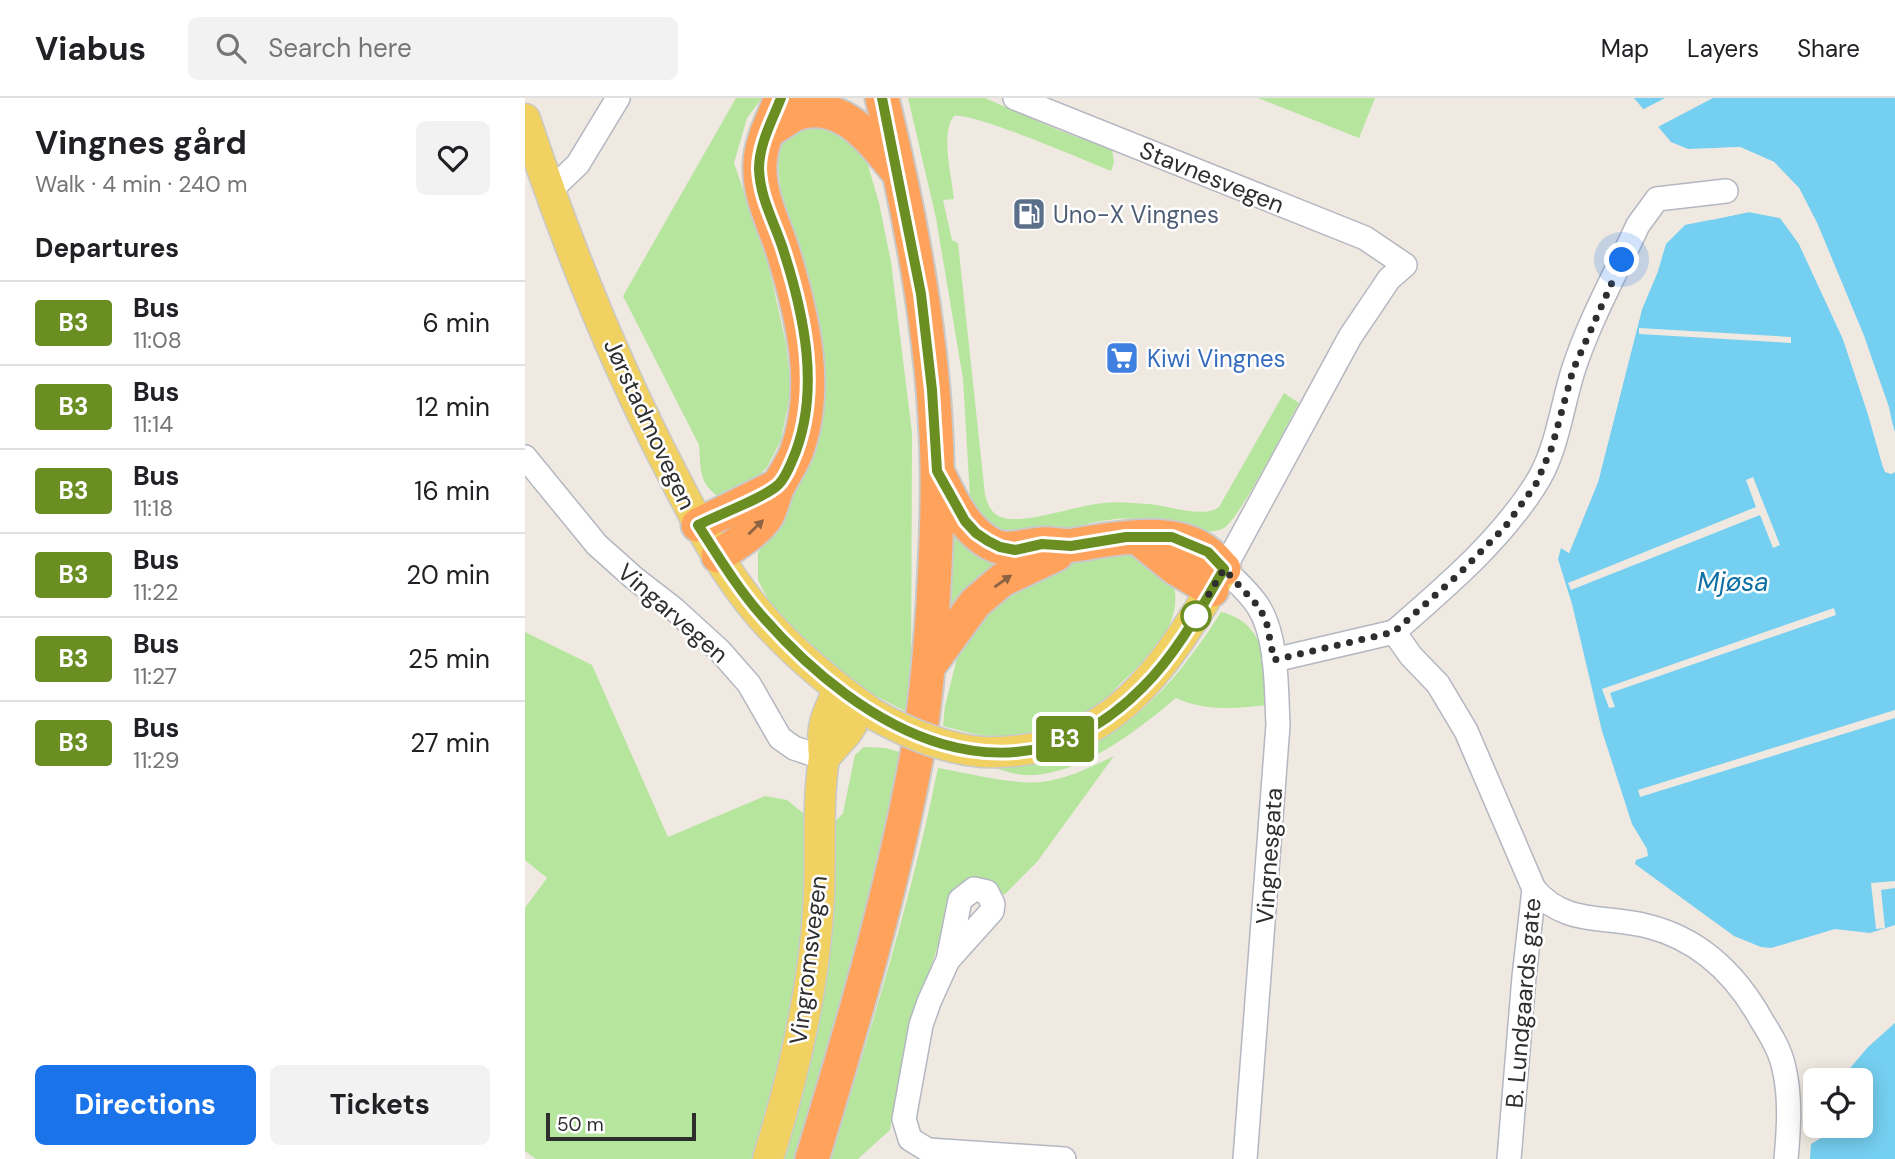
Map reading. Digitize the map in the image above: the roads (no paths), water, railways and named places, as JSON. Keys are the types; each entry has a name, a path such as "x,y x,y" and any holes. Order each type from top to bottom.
{"highway":[{"path":"718,556 756,528 767,516 801,438 807,405 803,332 794,288 761,183 759,161 781,98"},
{"path":"812,1159 868,970 898,852 918,747 929,666 937,471 928,341 920,283 882,98"},
{"path":"768,132 795,114 807,110 831,110 854,121 899,173"},
{"path":"937,471 965,521 976,533 1000,547 1015,550 1042,544 1071,546 1113,538 1172,537 1208,552 1218,580"},
{"path":"698,525 779,485"},
{"path":"929,666 981,597 1019,570 1046,560 1071,546"}],"main road":[{"name":"Jørstadmovegen","path":"525,119 600,319 651,435 698,525 759,614 808,664 868,710"},
{"path":"824,758 868,710 909,733 969,751 1019,752 1075,736 1110,715 1143,687 1172,653 1218,580"},
{"name":"Vingromsvegen","path":"768,1159 787,1099 811,970 819,899 823,726 839,690"}],"street":[{"path":"550,191 578,164 618,98"},
{"name":"Stavnesvegen","path":"1015,98 1365,238 1405,265 1389,279 1350,337 1218,580"},
{"path":"1274,660 1394,632 1459,574 1505,527 1536,484 1552,447 1573,370 1638,225 1649,208 1657,200 1726,191"},
{"name":"Vingarvegen","path":"525,457 597,545 720,651 749,684 780,738 794,748 824,758"},
{"name":"Vingnesgata","path":"1218,580 1258,606 1266,620 1274,660 1278,725 1245,1159"},
{"name":"B. Lundgaards gate","path":"1394,632 1411,656 1438,684 1466,731 1534,889 1509,1159"},
{"path":"1534,889 1543,900 1557,909 1581,916 1644,925 1674,934 1719,962 1756,1010 1775,1042 1783,1063 1789,1105 1786,1159"},
{"path":"948,960 921,1025 904,1119 910,1139 928,1150 1064,1159"}],"water":[{"path":"1634,98 1895,98 1895,432 1864,336 1817,223 1799,188 1774,162 1740,147 1688,149 1671,142"},
{"name":"Mjøsa","path":"1749,212 1780,218 1799,244 1843,339 1883,467 1891,474 1895,472 1895,925 1870,933 1835,929 1771,948 1761,947 1734,936 1635,864 1636,860 1648,856 1647,849 1632,824 1602,731 1572,604 1558,559 1561,548 1569,553 1598,482 1642,309 1666,244 1685,225"},
{"path":"1895,1023 1895,1159 1810,1159 1811,1144 1821,1138 1873,1138 1873,1068 1850,1068 1868,1047"}],"place":[{"name":"Uno-X Vingnes","path":"1029,214"},
{"name":"Kiwi Vingnes","path":"1122,358"}]}
